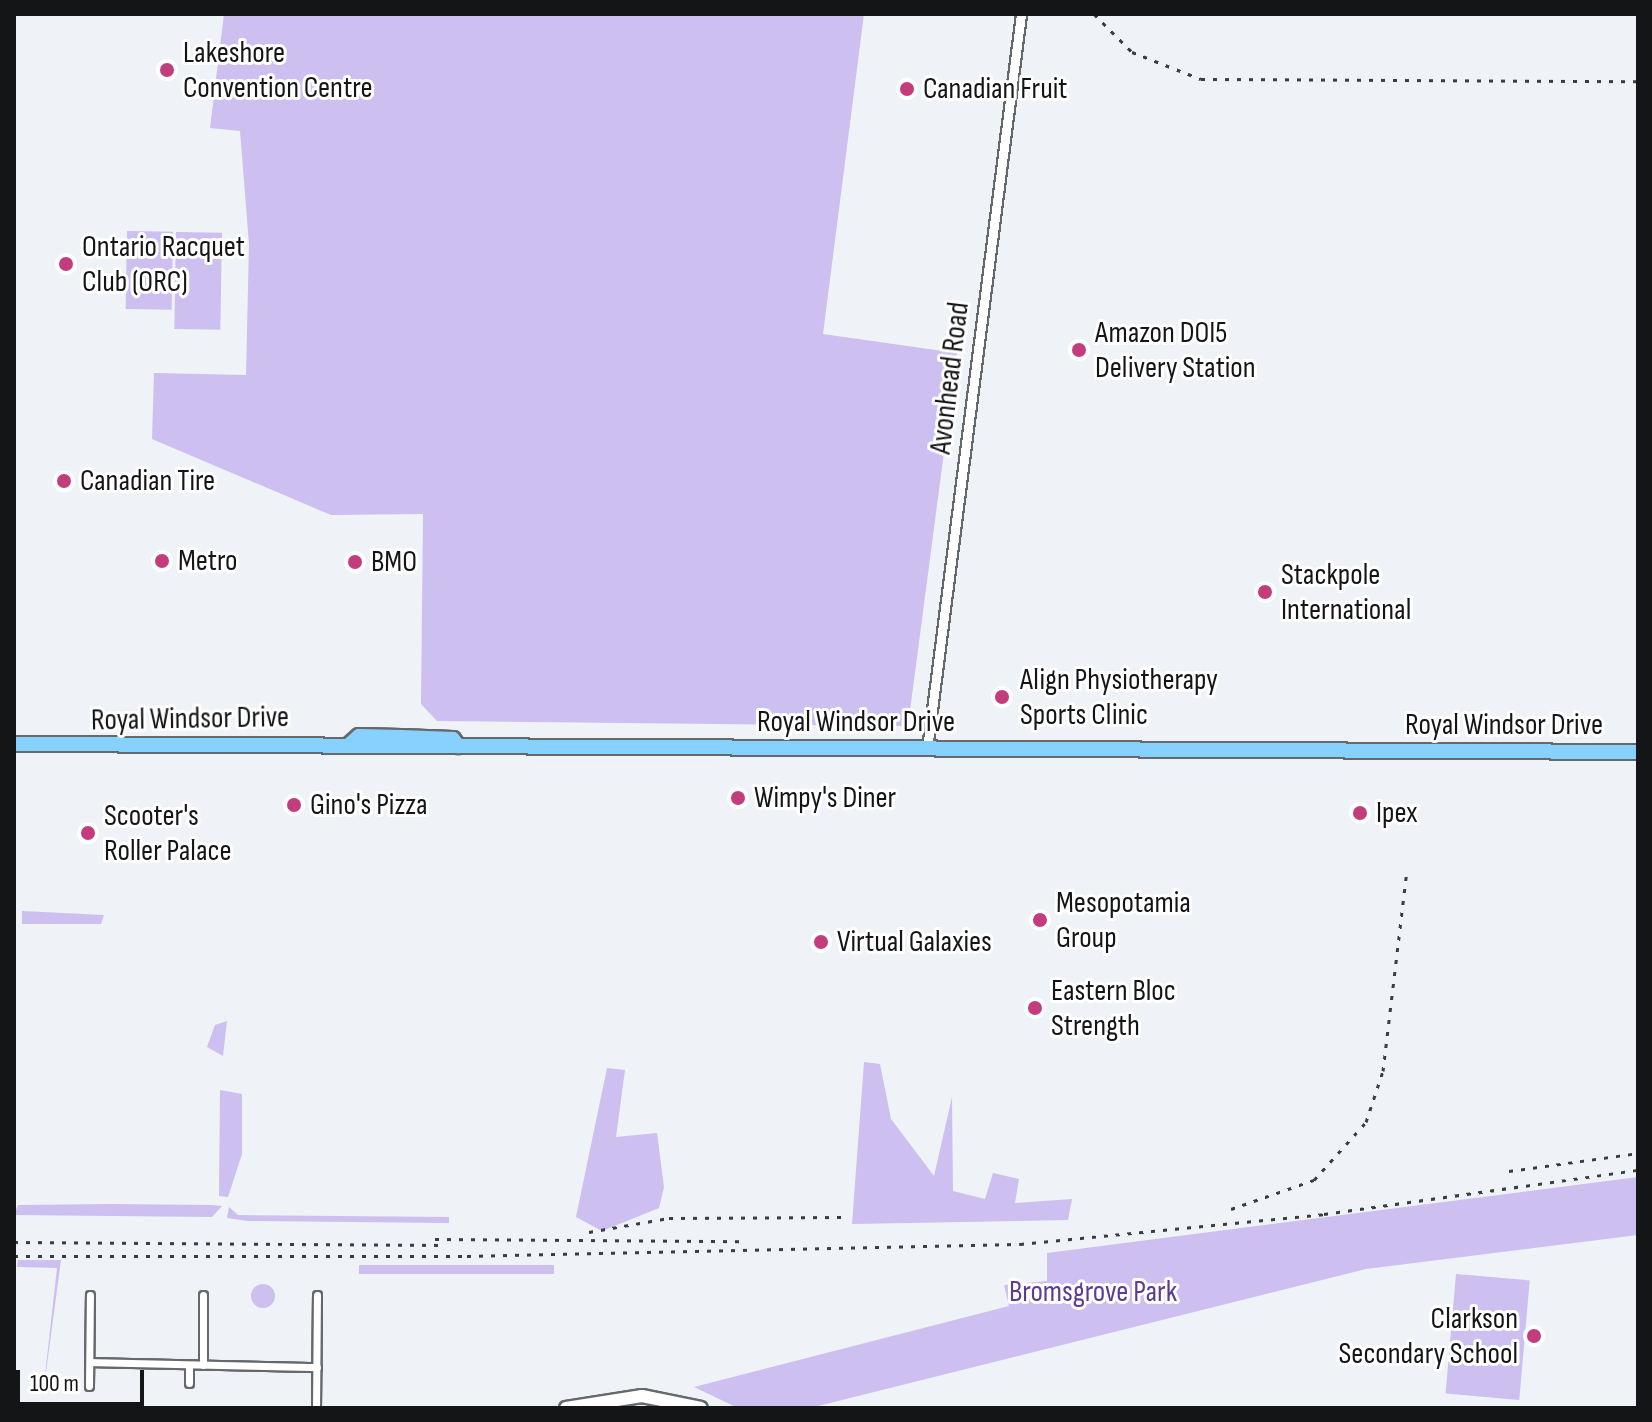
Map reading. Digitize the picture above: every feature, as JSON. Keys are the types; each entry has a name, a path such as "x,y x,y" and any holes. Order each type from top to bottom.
{"main road":[{"name":"Royal Windsor Drive","path":"14,744 30,747"},
{"name":"Royal Windsor Drive","path":"14,750 30,747 350,744 359,751 458,746 1638,752"}],"street":[{"name":"Avonhead Road","path":"927,749 1021,14"},
{"path":"89,1386 90,1295"},
{"path":"203,1295 203,1365"},
{"path":"316,1408 317,1295"},
{"path":"90,1362 317,1367"},
{"path":"189,1365 189,1383"},
{"path":"566,1408 642,1396 701,1408"}],"green space":[{"path":"224,14 864,14 823,334 957,353 908,726 437,721 421,704 423,514 331,515 152,439 154,373 246,375 249,244 240,131 210,128"},
{"path":"127,231 173,232 172,310 126,309"},
{"path":"176,232 222,233 220,330 174,329"},
{"path":"22,911 104,915 101,924 22,924"},
{"path":"227,1021 223,1056 207,1047 215,1025"},
{"path":"864,1062 880,1064 891,1119 934,1176 952,1097 953,1191 985,1199 993,1173 1019,1179 1015,1203 1072,1199 1068,1220 852,1224"},
{"path":"607,1068 625,1070 616,1137 657,1133 664,1187 659,1208 602,1231 576,1217"},
{"path":"220,1090 242,1094 242,1154 228,1197 219,1196"},
{"name":"Bromsgrove Park","path":"1638,1177 1638,1235 1366,1269 810,1408 738,1408 694,1387 1009,1306 1004,1285 1047,1281 1047,1253"},
{"path":"18,1205 222,1206 212,1217 14,1215"},
{"path":"229,1207 238,1215 449,1217 449,1223 248,1221 227,1218"},
{"path":"18,1260 61,1260 42,1402 57,1268 17,1267"},
{"path":"359,1265 554,1265 554,1274 359,1274"},
{"path":"1456,1274 1530,1280 1519,1400 1446,1394"},
{"path":"263,1284 272,1287 275,1296 272,1305 263,1308 254,1305 251,1296 254,1287"}],"railway":[{"path":"1094,14 1132,52 1201,79 1638,81"},
{"path":"1231,1209 1314,1180 1366,1122 1383,1071 1407,871"},
{"path":"1509,1171 1638,1153"},
{"path":"14,1256 467,1256 1020,1244 1324,1214 1638,1170"},
{"path":"589,1232 669,1218 841,1217"},
{"path":"435,1239 743,1241"},
{"path":"14,1242 446,1245"}],"place":[{"name":"Lakeshore Convention Centre","path":"167,70"},
{"name":"Canadian Fruit","path":"907,89"},
{"name":"Ontario Racquet Club (ORC)","path":"66,264"},
{"name":"Amazon DOI5 Delivery Station","path":"1079,350"},
{"name":"Canadian Tire","path":"64,481"},
{"name":"Metro","path":"162,561"},
{"name":"BMO","path":"355,562"},
{"name":"Stackpole International","path":"1265,592"},
{"name":"Align Physiotherapy Sports Clinic","path":"1002,697"},
{"name":"Wimpy's Diner","path":"738,798"},
{"name":"Gino's Pizza","path":"294,805"},
{"name":"Ipex","path":"1360,813"},
{"name":"Scooter's Roller Palace","path":"88,833"},
{"name":"Mesopotamia Group","path":"1040,920"},
{"name":"Virtual Galaxies","path":"821,942"},
{"name":"Eastern Bloc Strength","path":"1035,1008"},
{"name":"Clarkson Secondary School","path":"1534,1336"}]}
